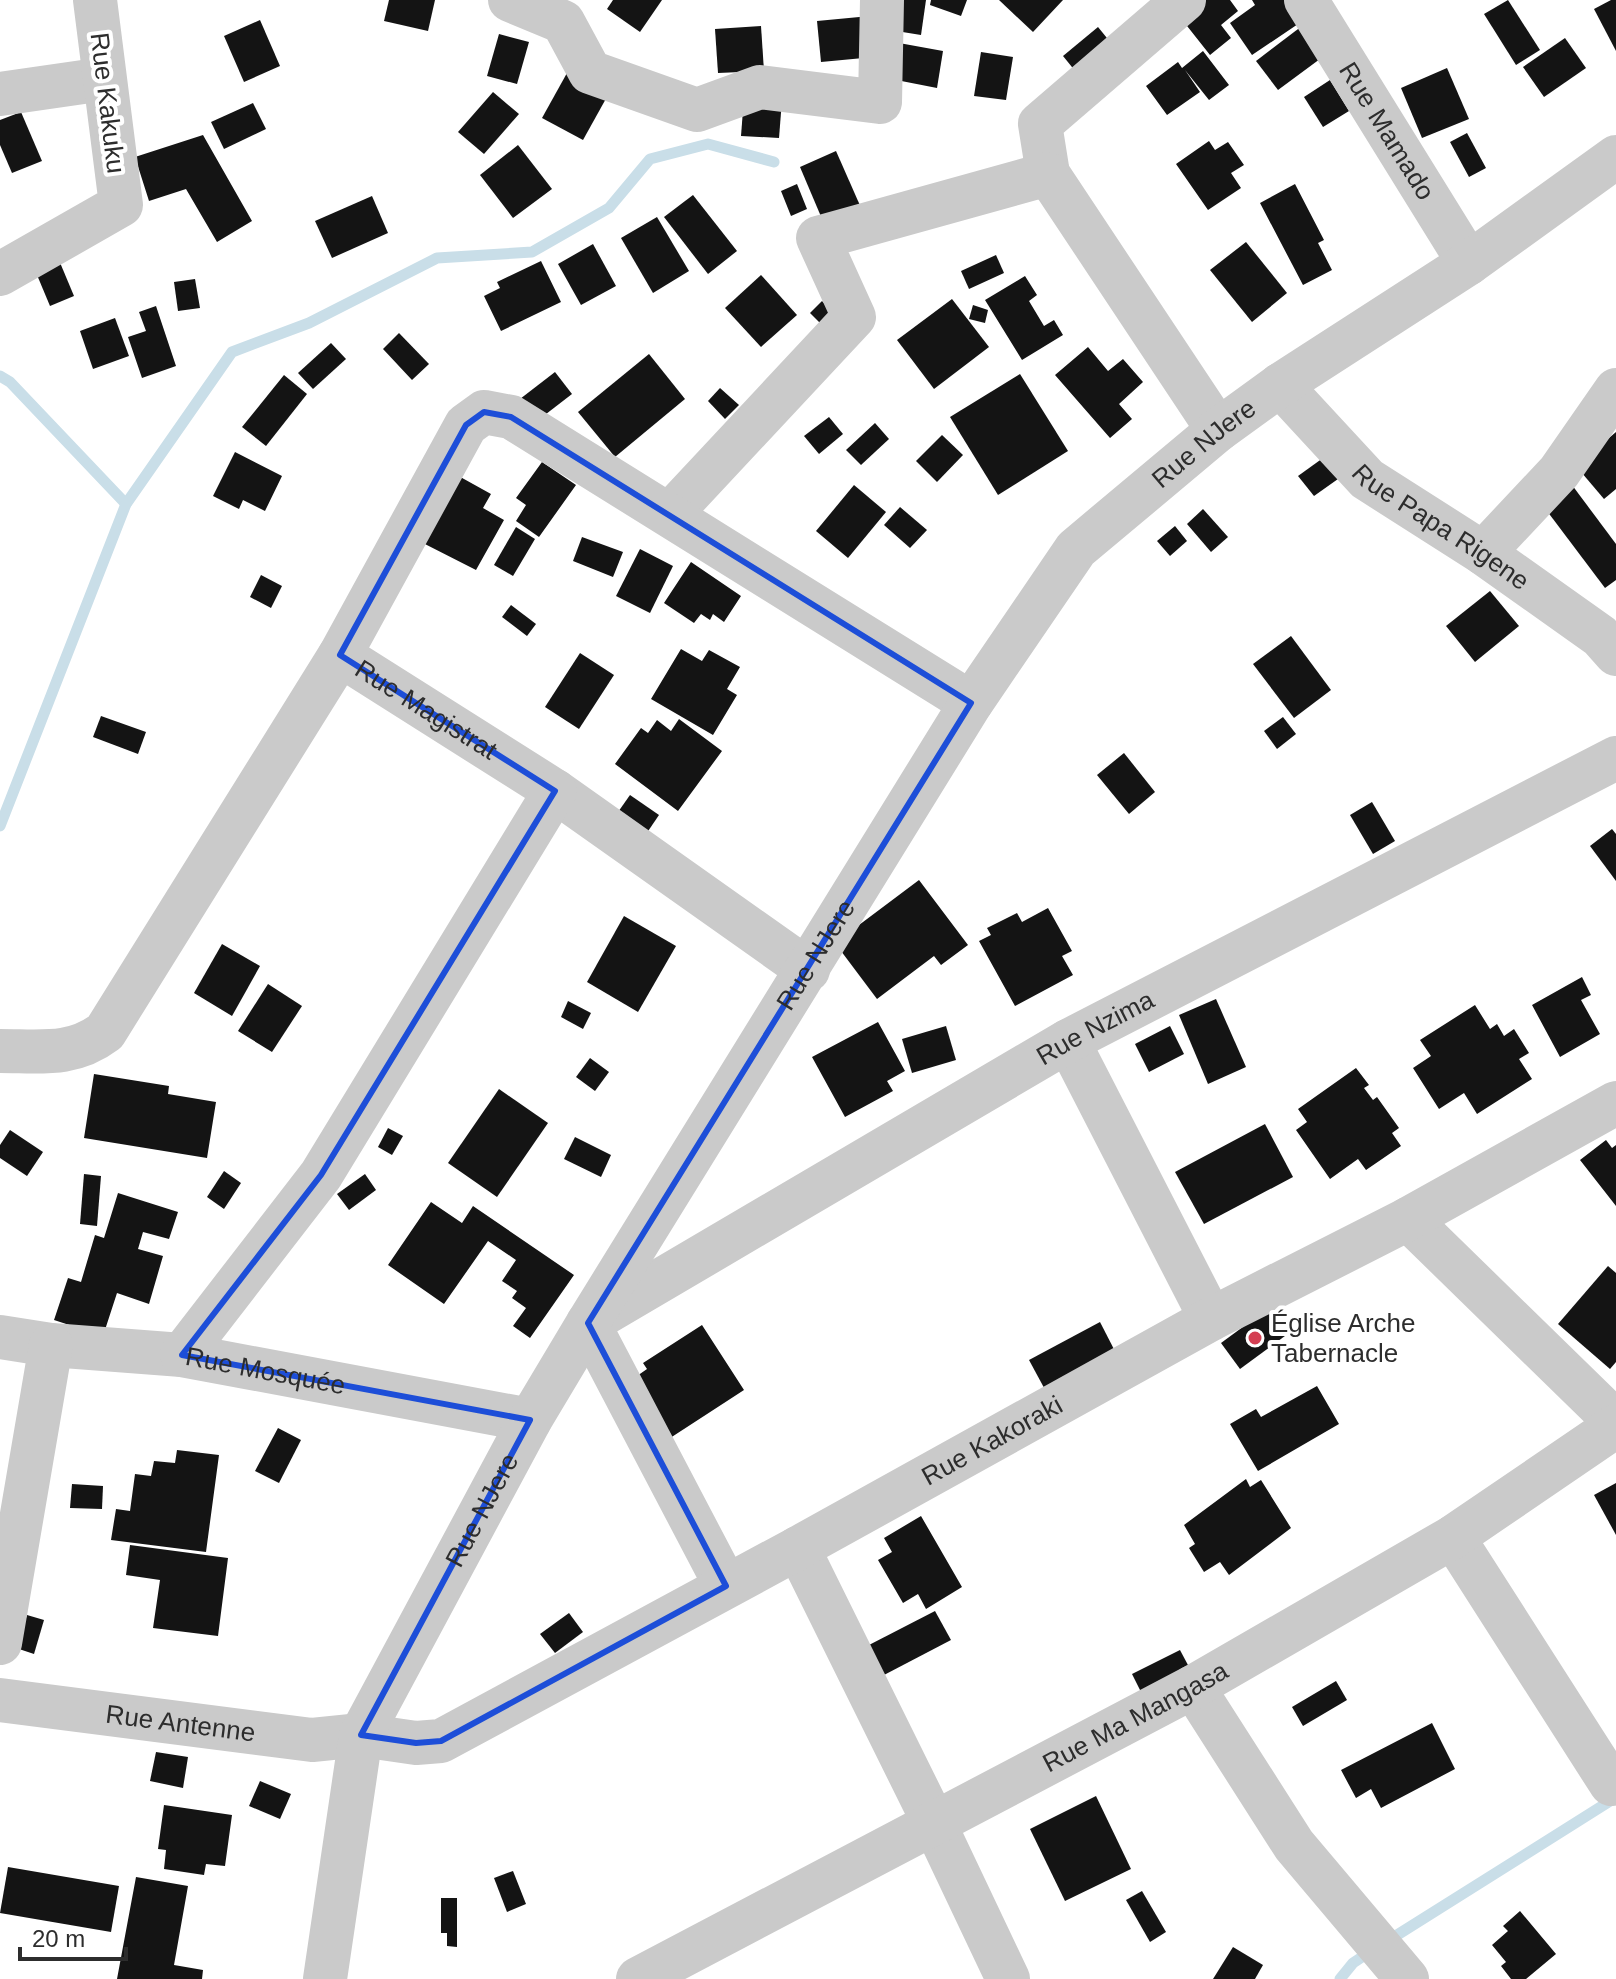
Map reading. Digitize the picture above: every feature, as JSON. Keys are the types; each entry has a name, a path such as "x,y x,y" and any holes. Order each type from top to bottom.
{"street":[{"name":"Rue Kakuku","path":"0,274 121,205 95,0"},
{"path":"510,0 563,22 590,72 697,110 760,87 880,102 882,0"},
{"path":"1184,0 1040,124 1048,174 1218,430"},
{"name":"Rue Mamado","path":"1306,0 1469,263"},
{"path":"0,94 104,79"},
{"name":"Rue NJere","path":"325,1979 361,1735 530,1420 588,1323 971,703 1076,549 1218,430 1280,385 1469,263 1616,157"},
{"path":"670,514 854,317 818,238 1048,174"},
{"name":"Rue Papa Rigene","path":"1280,385 1367,479 1483,553 1600,636 1616,654"},
{"path":"1483,553 1559,472 1616,390"},
{"path":"340,655 466,425 484,412 511,417 971,703"},
{"name":"Rue Magistrat","path":"0,1051 63,1051 89,1045 105,1032 340,655 555,791 808,970"},
{"name":"Rue Nzima","path":"588,1323 1068,1041 1616,758"},
{"path":"182,1355 321,1175 555,791"},
{"path":"1068,1041 1211,1319"},
{"name":"Rue Kakoraki","path":"361,1735 416,1743 441,1741 1211,1319 1408,1219 1616,1103"},
{"path":"1408,1219 1616,1424"},
{"path":"588,1323 726,1586"},
{"name":"Rue Mosquée","path":"0,1337 51,1345 182,1355 530,1420"},
{"path":"0,1643 51,1345"},
{"name":"Rue Ma Mangasa","path":"658,1974 934,1823 1193,1687 1453,1537 1616,1424"},
{"path":"1453,1537 1611,1784"},
{"path":"798,1548 1008,1979"},
{"path":"1193,1687 1294,1845 1403,1975"},
{"name":"Rue Antenne","path":"0,1700 312,1740 361,1735"}],"highlighted area":[{"path":"484,412 511,417 971,703 588,1323 726,1586 441,1741 416,1743 361,1735 530,1420 182,1355 321,1175 555,791 340,655 466,425"}],"building":[{"path":"389,0 435,0 428,31 384,21"},
{"path":"613,0 662,0 640,32 607,9"},
{"path":"894,0 926,0 921,35 890,30"},
{"path":"931,0 967,0 961,16 930,5"},
{"path":"999,0 1063,0 1033,32"},
{"path":"1191,0 1230,0 1238,11 1221,25 1231,38 1210,55 1176,12"},
{"path":"1252,0 1287,0 1301,22 1252,55 1230,23 1255,5"},
{"path":"1508,0 1540,50 1516,65 1484,14"},
{"path":"1616,0 1616,51 1594,9"},
{"path":"870,16 874,57 821,62 817,21"},
{"path":"260,20 280,66 244,82 224,36"},
{"path":"761,26 764,71 718,73 715,29"},
{"path":"1302,26 1324,56 1278,90 1256,61"},
{"path":"1098,27 1115,48 1080,77 1063,56"},
{"path":"499,34 529,42 517,84 487,76"},
{"path":"1565,38 1586,68 1544,97 1523,67"},
{"path":"888,41 943,51 937,88 881,77"},
{"path":"1203,51 1229,85 1209,100 1185,70 1200,92 1167,115 1146,86 1178,62 1182,68"},
{"path":"981,52 1013,57 1006,100 974,96"},
{"path":"1447,68 1469,119 1422,138 1401,88"},
{"path":"567,73 608,95 583,140 542,118"},
{"path":"1330,80 1349,111 1323,127 1304,97"},
{"path":"493,92 519,114 484,154 458,132"},
{"path":"744,97 782,100 779,138 741,136"},
{"path":"253,103 266,129 224,149 211,122"},
{"path":"21,112 42,161 12,173 0,145 0,120"},
{"path":"1467,133 1486,168 1469,177 1450,142"},
{"path":"203,135 252,221 217,242 186,189 149,201 135,157"},
{"path":"1209,141 1215,150 1228,142 1244,165 1231,173 1241,188 1208,210 1176,164"},
{"path":"518,145 552,189 513,218 480,175"},
{"path":"836,151 862,210 825,226 800,167"},
{"path":"797,184 807,209 791,216 781,191"},
{"path":"1295,184 1324,240 1318,243 1332,270 1303,285 1260,203"},
{"path":"693,195 737,251 708,274 664,217"},
{"path":"372,196 388,233 332,258 315,221"},
{"path":"657,217 689,271 653,293 621,238"},
{"path":"1246,242 1287,293 1252,322 1210,270"},
{"path":"593,244 616,286 581,305 558,264"},
{"path":"56,253 74,296 50,306 32,263"},
{"path":"996,255 1004,273 969,289 961,271"},
{"path":"541,261 561,302 501,331 484,296 500,288 497,282"},
{"path":"761,275 797,315 761,347 725,308"},
{"path":"1025,276 1037,295 1029,301 1044,326 1054,320 1063,335 1022,360 985,300"},
{"path":"195,279 200,308 178,311 174,282"},
{"path":"952,299 989,347 934,389 897,340"},
{"path":"822,301 841,321 830,333 810,313"},
{"path":"973,305 988,310 985,323 969,319"},
{"path":"156,306 176,366 142,378 128,337 146,331 139,312"},
{"path":"115,318 129,356 93,369 80,331"},
{"path":"399,333 429,364 412,380 383,349"},
{"path":"331,343 346,359 313,389 298,373"},
{"path":"1088,347 1108,371 1123,359 1143,382 1119,404 1132,419 1110,438 1055,375"},
{"path":"649,354 685,399 615,457 578,412"},
{"path":"555,372 572,394 537,421 520,399"},
{"path":"1020,374 1068,451 998,495 950,417"},
{"path":"284,375 307,394 266,446 242,427"},
{"path":"720,388 739,405 725,419 708,401"},
{"path":"829,417 843,434 819,454 804,436"},
{"path":"875,423 889,439 861,465 846,450"},
{"path":"1616,432 1616,489 1604,499 1576,466"},
{"path":"942,435 963,455 937,482 916,461"},
{"path":"235,452 282,476 265,511 243,500 239,509 213,496"},
{"path":"1323,458 1338,479 1314,496 1298,476"},
{"path":"542,462 576,485 539,537 516,521 526,505 516,498"},
{"path":"455,474 491,494 483,508 504,520 476,570 417,540"},
{"path":"854,485 886,512 848,558 816,531"},
{"path":"1572,485 1616,544 1616,580 1605,588 1544,507"},
{"path":"900,507 927,530 910,548 884,525"},
{"path":"1203,509 1228,537 1211,552 1187,524"},
{"path":"1175,526 1187,541 1170,556 1157,541"},
{"path":"516,527 535,539 513,576 494,565"},
{"path":"582,537 623,552 613,577 573,561"},
{"path":"640,549 673,566 650,613 616,596"},
{"path":"691,562 741,596 724,622 713,614 710,620 701,614 694,623 664,603"},
{"path":"261,575 282,586 271,608 250,597"},
{"path":"1490,591 1519,626 1475,662 1446,626"},
{"path":"511,605 536,624 527,636 502,617"},
{"path":"1291,636 1331,690 1294,718 1253,664"},
{"path":"681,649 702,661 709,650 740,667 727,689 737,695 713,735 651,699"},
{"path":"580,653 614,675 579,729 545,707"},
{"path":"101,716 146,732 138,754 93,737"},
{"path":"1283,717 1296,734 1277,749 1264,731"},
{"path":"679,719 722,751 678,811 615,764 641,728 648,733 657,720 671,731"},
{"path":"1124,753 1155,792 1129,814 1097,775"},
{"path":"630,795 659,815 640,843 611,822"},
{"path":"1372,802 1395,841 1373,854 1350,815"},
{"path":"1612,829 1616,834 1616,881 1590,846"},
{"path":"919,880 968,945 941,965 934,956 877,999 835,943"},
{"path":"1048,908 1072,951 1062,956 1073,975 1015,1006 979,941 991,935 987,928 1017,913 1022,922"},
{"path":"624,916 676,946 638,1012 587,982"},
{"path":"222,944 260,966 232,1016 194,993"},
{"path":"1582,977 1591,995 1581,1000 1600,1034 1560,1057 1532,1005"},
{"path":"268,984 302,1006 272,1052 238,1031"},
{"path":"1216,999 1246,1067 1208,1084 1179,1015"},
{"path":"568,1001 591,1013 583,1029 561,1017"},
{"path":"1475,1005 1490,1029 1497,1024 1504,1036 1514,1029 1529,1053 1519,1059 1532,1079 1477,1114 1464,1093 1439,1109 1413,1068 1431,1056 1420,1040"},
{"path":"878,1022 905,1071 887,1081 893,1091 845,1117 812,1057"},
{"path":"946,1026 956,1060 912,1073 902,1039"},
{"path":"1170,1026 1184,1054 1149,1072 1135,1044"},
{"path":"590,1058 609,1072 595,1091 576,1077"},
{"path":"1356,1068 1369,1085 1364,1088 1373,1100 1377,1097 1399,1128 1392,1133 1401,1146 1366,1170 1358,1159 1330,1179 1296,1130 1307,1122 1298,1109"},
{"path":"94,1074 169,1086 168,1094 216,1102 207,1158 84,1138"},
{"path":"499,1089 548,1123 497,1197 448,1163"},
{"path":"1265,1124 1293,1177 1204,1224 1175,1172"},
{"path":"388,1128 403,1136 392,1155 378,1147"},
{"path":"10,1130 43,1152 27,1176 0,1158 0,1145"},
{"path":"575,1137 611,1155 601,1177 564,1159"},
{"path":"1606,1140 1612,1148 1616,1145 1616,1206 1580,1160"},
{"path":"224,1171 241,1183 224,1209 207,1197"},
{"path":"84,1174 101,1176 97,1226 80,1224"},
{"path":"365,1174 376,1190 349,1210 337,1194"},
{"path":"118,1193 178,1212 169,1239 143,1232 138,1249 163,1256 149,1304 117,1293 103,1336 54,1320 68,1278 81,1282 95,1235 104,1238"},
{"path":"431,1202 462,1223 473,1206 574,1275 530,1338 513,1326 526,1308 512,1298 517,1291 502,1281 516,1260 488,1241 444,1304 388,1265"},
{"path":"1608,1266 1616,1273 1616,1362 1610,1369 1558,1324"},
{"name":"Église Arche Tabernacle","path":"1270,1307 1289,1333 1240,1369 1221,1343"},
{"path":"1100,1322 1119,1359 1049,1397 1029,1360"},
{"path":"702,1325 744,1390 664,1442 627,1383 647,1369 643,1363"},
{"path":"1317,1386 1339,1424 1258,1471 1230,1424 1256,1409 1261,1417"},
{"path":"278,1428 301,1440 279,1483 255,1471"},
{"path":"177,1450 219,1455 206,1552 111,1540 116,1509 130,1511 135,1474 151,1476 154,1461 175,1463"},
{"path":"1246,1479 1250,1487 1261,1480 1291,1528 1229,1575 1220,1562 1204,1572 1189,1548 1195,1544 1184,1525"},
{"path":"1616,1483 1616,1535 1594,1495"},
{"path":"72,1484 103,1486 102,1509 70,1508"},
{"path":"921,1516 962,1587 926,1609 918,1594 903,1603 878,1560 892,1552 884,1538"},
{"path":"130,1545 228,1558 218,1636 153,1628 160,1580 126,1575"},
{"path":"935,1611 951,1640 884,1675 869,1645"},
{"path":"569,1613 583,1632 555,1653 540,1634"},
{"path":"27,1615 44,1620 34,1654 16,1648"},
{"path":"1180,1650 1189,1667 1141,1692 1132,1674"},
{"path":"1336,1681 1347,1700 1303,1726 1292,1707"},
{"path":"1432,1723 1455,1769 1381,1808 1371,1789 1356,1798 1341,1770"},
{"path":"156,1752 188,1757 183,1788 150,1781"},
{"path":"260,1781 291,1794 280,1819 249,1806"},
{"path":"1096,1796 1131,1869 1065,1901 1030,1829"},
{"path":"164,1805 232,1815 225,1866 206,1864 204,1875 164,1869 166,1850 158,1849"},
{"path":"8,1867 119,1886 111,1932 0,1913"},
{"path":"513,1871 526,1904 507,1912 494,1878"},
{"path":"136,1877 188,1886 174,1965 203,1970 202,1979 117,1979"},
{"path":"1142,1891 1166,1932 1150,1942 1126,1900"},
{"path":"441,1898 457,1898 457,1947 447,1946 447,1933 441,1933"},
{"path":"1520,1911 1556,1954 1526,1979 1511,1979 1501,1966 1506,1962 1492,1945 1508,1931 1503,1926"},
{"path":"1233,1947 1263,1965 1255,1979 1213,1979"}],"waterway":[{"path":"0,826 126,504 232,352 309,323 437,258 532,252 609,208 650,159 708,144 774,162"},
{"path":"0,376 10,382 126,504"},
{"path":"1386,1942 1615,1798"},
{"path":"1340,1979 1353,1963 1371,1951"}],"place":[{"name":"Église Arche Tabernacle","path":"1255,1338"}]}
